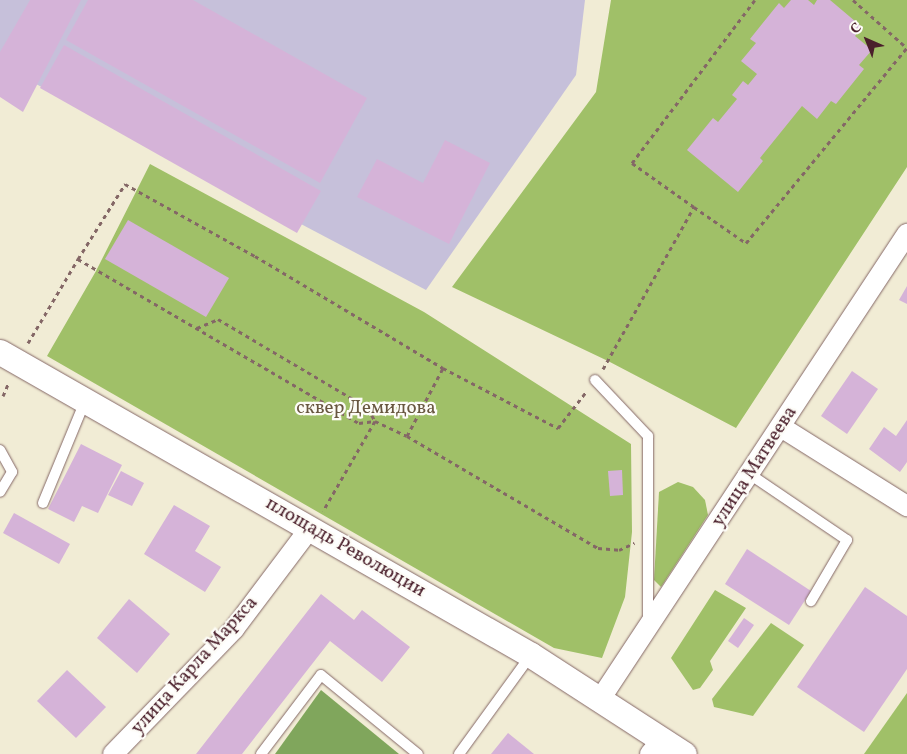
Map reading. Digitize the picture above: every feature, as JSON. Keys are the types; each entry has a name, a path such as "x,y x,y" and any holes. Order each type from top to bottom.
{"street":[{"name":"улица Матвеева","path":"601,698 648,631 907,234"},
{"name":"площадь Революции","path":"8,357 531,655 601,698 656,747 684,754"},
{"path":"782,427 907,506"},
{"name":"улица Карла Маркса","path":"113,754 234,629 310,528"}],"lane":[{"path":"595,380 648,436 646,538 648,631"},
{"path":"43,503 86,400"},
{"path":"0,450 12,472 0,492"},
{"path":"751,474 848,540 811,601"},
{"path":"459,754 531,655"},
{"path":"261,754 321,675 418,754"}],"path":[{"path":"755,0 632,162 746,244 907,48 853,0"},
{"path":"3,396 8,357 78,259 125,184 255,256 444,368 558,428 595,380 694,207"},
{"path":"78,259 359,423 375,421 407,436 598,548 619,550 646,538"},
{"path":"197,328 218,319 368,408 375,421"},
{"path":"407,436 444,368"},
{"path":"310,528 375,421"}],"shaded area":[{"path":"0,0 585,0 576,75 426,290 0,65"}],"green space":[{"path":"611,0 907,0 907,167 736,428 608,361 452,287 596,92"},
{"name":"сквер Демидова","path":"150,164 424,312 631,444 632,532 625,597 602,658 554,648 47,356 96,271"},
{"path":"678,482 693,487 705,500 708,515 661,587 654,580 659,492"},
{"path":"715,590 746,608 710,661 713,670 700,688 693,690 671,658"},
{"path":"771,623 804,645 753,716 714,707 712,699"},
{"path":"321,690 399,754 275,754"},
{"path":"907,693 907,754 864,754"}],"building":[{"path":"30,0 81,0 23,112 0,97 0,52"},
{"path":"88,0 193,0 367,98 320,183 66,40"},
{"path":"791,0 808,0 814,5 817,0 830,0 862,27 855,36 872,50 859,65 864,69 836,104 831,101 817,119 802,106 760,158 763,161 738,192 687,150 713,118 718,122 737,99 732,95 743,81 748,85 757,74 741,61 756,43 750,39 779,3 784,8"},
{"path":"64,45 321,191 297,233 40,88"},
{"path":"445,140 490,163 449,244 357,197 377,159 423,183"},
{"path":"128,220 229,278 206,317 105,259"},
{"path":"907,286 907,304 899,300"},
{"path":"852,371 878,389 847,434 821,416"},
{"path":"907,420 907,462 900,472 869,449 884,427 896,436"},
{"path":"81,444 122,465 98,513 82,506 74,522 48,509"},
{"path":"622,470 623,495 610,496 608,471"},
{"path":"121,471 144,483 132,506 108,495"},
{"path":"174,505 210,526 195,551 221,567 205,592 144,554"},
{"path":"14,513 70,544 59,564 3,533"},
{"path":"747,549 811,591 789,625 725,584"},
{"path":"865,587 907,616 907,669 864,732 797,687"},
{"path":"321,594 354,620 362,610 410,647 382,682 330,641 242,754 196,754"},
{"path":"129,599 170,634 137,673 97,638"},
{"path":"744,618 754,625 738,648 728,641"},
{"path":"67,670 106,707 76,738 37,701"},
{"path":"508,733 534,754 491,754"}]}
